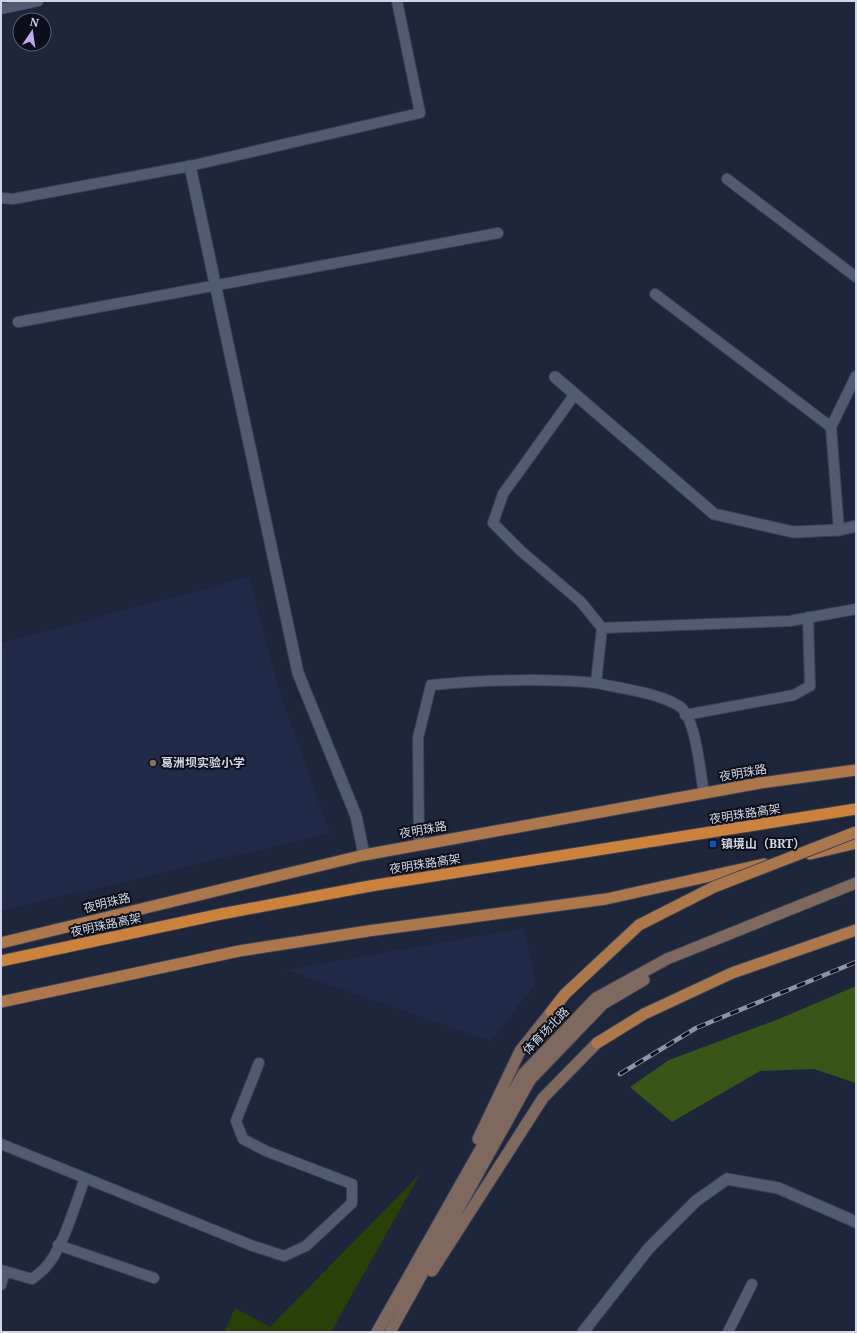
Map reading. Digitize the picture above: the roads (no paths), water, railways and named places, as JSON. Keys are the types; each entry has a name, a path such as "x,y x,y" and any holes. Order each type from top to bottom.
{"highway":[{"name":"夜明珠路高架","path":"1,961 221,914 370,886 856,809"}],"main road":[{"name":"夜明珠路","path":"1,943 364,854 760,783 856,770"},
{"path":"376,1332 463,1171 520,1051 565,994 639,925 714,888 856,832"},
{"path":"1,1002 239,952 368,930 606,900 856,843"},
{"name":"体育场北路","path":"376,1332 523,1074 596,998 667,959 856,883"},
{"name":"体育场北路","path":"392,1332 530,1080 603,1004 670,965 856,890"},
{"path":"392,1332 543,1098 597,1043 644,1014 732,973 856,930"}],"street":[{"path":"190,166 298,673 356,816 364,854"},
{"path":"555,376 714,514 793,532 839,530 856,526"},
{"path":"584,1332 649,1248 696,1201 727,1179 778,1188 856,1222"}],"lane":[{"path":"1,9 38,1"},
{"path":"1,198 13,199 190,166 420,113 398,1"},
{"path":"727,179 856,277"},
{"path":"18,322 498,233"},
{"path":"655,294 831,427"},
{"path":"839,530 831,427 856,376"},
{"path":"575,394 503,494 493,523 520,551 581,602 602,628 596,683"},
{"path":"602,628 790,621 856,609"},
{"path":"685,715 794,695 810,686 808,617"},
{"path":"419,844 418,738 431,685 573,681 596,683 656,697 680,706 694,729 704,793"},
{"path":"1,1144 253,1246 284,1256 306,1246 352,1203 352,1184 266,1150 243,1139 236,1121 260,1063"},
{"path":"1,1285 3,1270 32,1279 45,1269 58,1245 85,1178"},
{"path":"58,1245 154,1278"},
{"path":"728,1332 752,1284"}],"railway":[{"path":"620,1074 696,1028 856,962"}],"place":[{"name":"葛洲坝实验小学","path":"153,763"},
{"name":"镇境山（BRT）","path":"713,844"}]}
